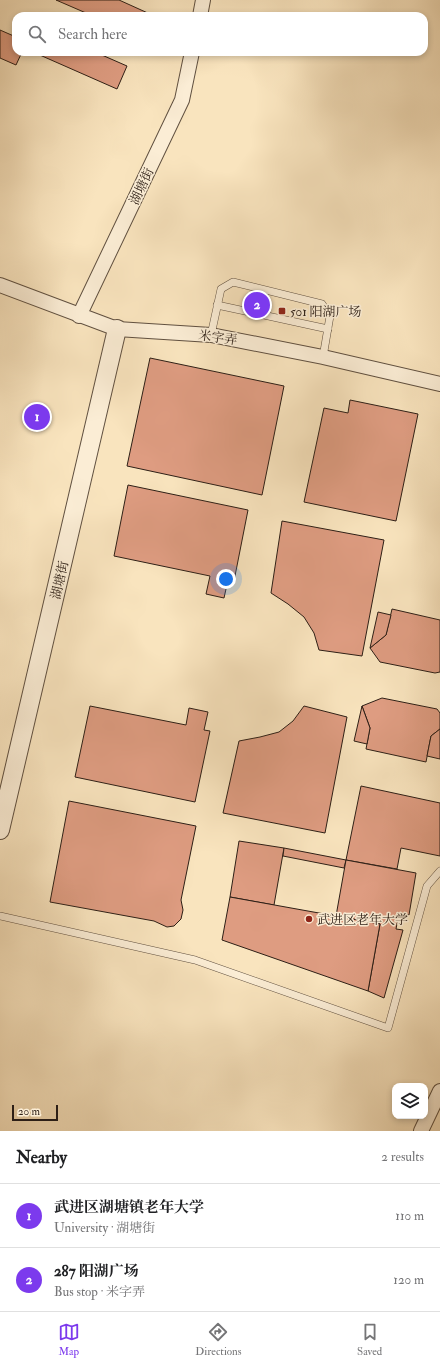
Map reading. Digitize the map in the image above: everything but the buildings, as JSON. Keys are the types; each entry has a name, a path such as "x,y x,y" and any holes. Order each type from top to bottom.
{"street":[{"path":"201,12 203,0"},
{"name":"湖塘街","path":"79,316 182,100 191,56"},
{"name":"米字弄","path":"0,285 79,316 117,329 211,335 323,357 440,384"},
{"name":"湖塘街","path":"0,830 117,329"},
{"path":"421,1131 440,1091"}],"lane":[{"path":"211,335 221,289 233,282 322,304 330,316 323,357"},
{"path":"217,305 328,328"},
{"path":"0,916 195,960 388,1028 427,886 440,871"}],"place":[{"name":"287 阳湖广场","path":"257,305"},
{"name":"501 阳湖广场","path":"282,311"},
{"name":"武进区湖塘镇老年大学","path":"37,417"},
{"name":"武进区老年大学","path":"309,919"}]}
